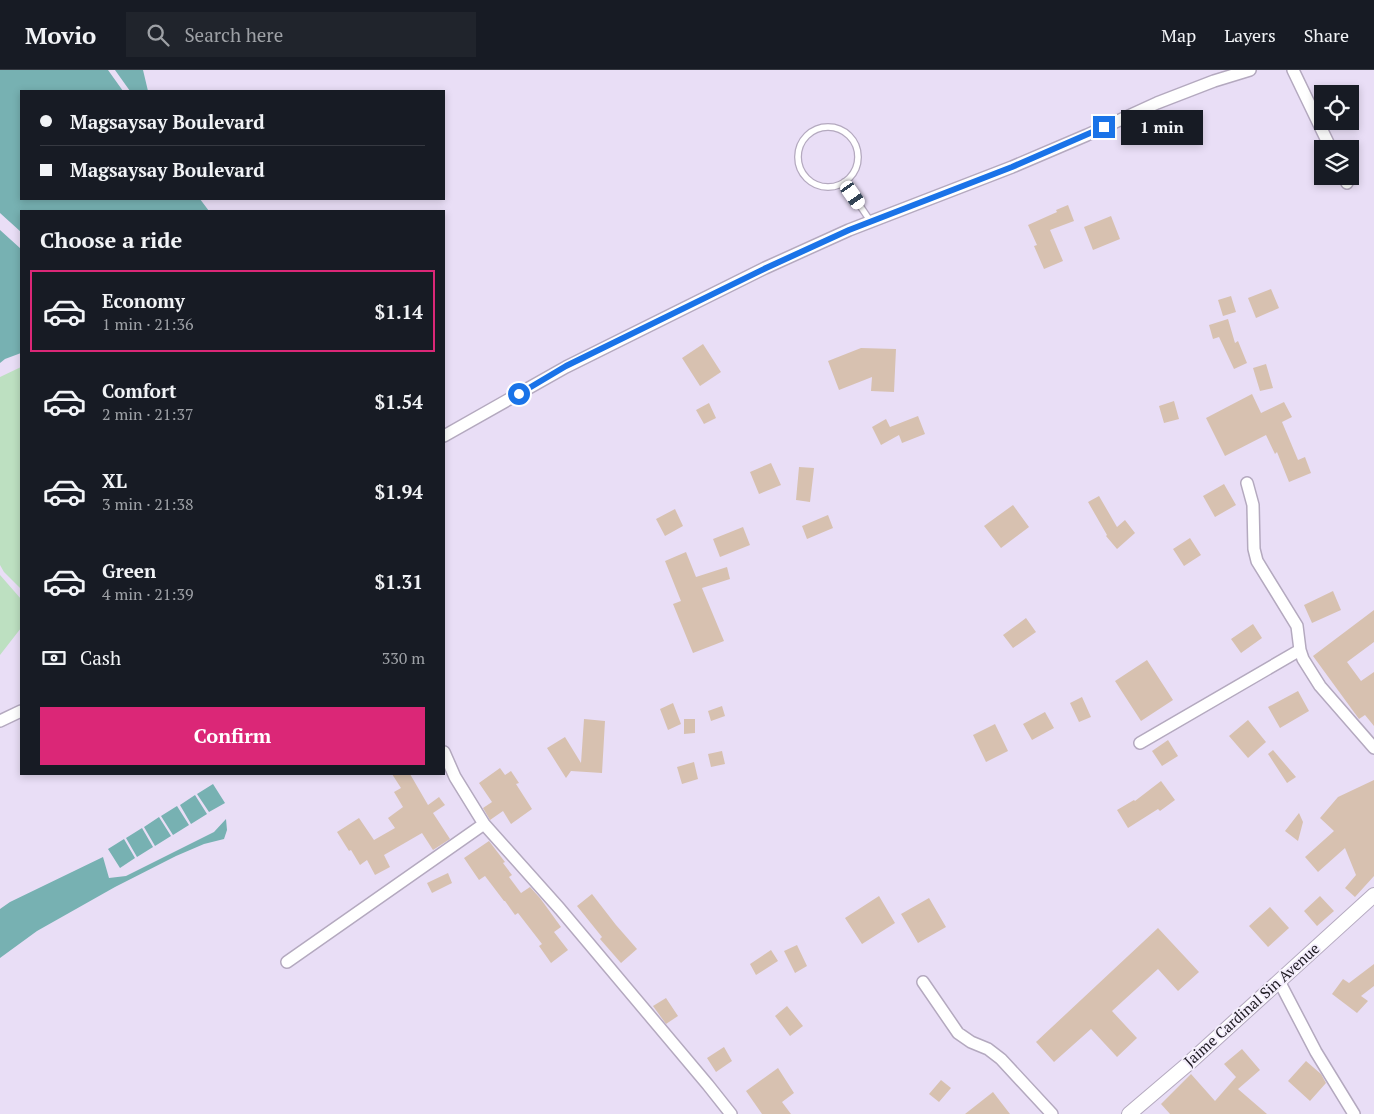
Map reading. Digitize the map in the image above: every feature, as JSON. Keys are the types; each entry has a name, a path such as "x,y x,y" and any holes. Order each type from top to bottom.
{"street":[{"path":"445,435 566,366 766,268 849,230 1087,136 1157,103 1214,81 1226,73 1250,70"},
{"path":"1294,70 1327,140"},
{"path":"1247,483 1253,505 1254,549 1257,561 1297,626 1303,659 1320,686 1374,748"},
{"path":"1140,743 1300,650"},
{"path":"0,721 20,711"},
{"path":"445,754 455,777 484,824 560,909 731,1114"},
{"path":"287,962 484,824"},
{"name":"Jaime Cardinal Sin Avenue","path":"1129,1114 1189,1064 1374,895"},
{"path":"1279,981 1316,1052 1354,1114"},
{"path":"924,982 958,1033 971,1042 988,1049 1001,1059 1052,1114"}],"lane":[{"path":"825,126 834,127 849,135 855,142 858,151 856,169 844,182 836,186 827,187 810,181 804,175 798,158 802,140 808,134 825,126"},
{"path":"844,182 872,222"}],"shaded area":[{"path":"0,70 108,70 122,90 20,90 20,200 201,200 208,210 20,210 20,231 0,213"},
{"path":"115,70 143,70 148,90 129,90"},
{"path":"0,230 20,248 20,353 0,363"},
{"path":"20,367 20,588 4,572 0,565 0,377"},
{"path":"0,575 20,598 20,629 0,655"},
{"path":"213,784 225,803 209,812 197,794"},
{"path":"195,795 207,814 191,824 180,805"},
{"path":"177,806 189,825 173,835 161,816"},
{"path":"159,817 171,836 155,846 144,827"},
{"path":"226,819 227,830 224,839 204,844 176,856 115,887 37,931 0,958 0,909 10,902 103,857 109,878 126,876 214,832"},
{"path":"142,828 153,847 137,857 126,838"},
{"path":"124,839 135,858 120,868 108,849"}],"building":[{"path":"1068,205 1074,221 1050,230 1063,261 1044,269 1034,246 1037,245 1028,225"},
{"path":"1111,216 1120,239 1093,250 1084,227"},
{"path":"1271,289 1279,308 1256,318 1248,298"},
{"path":"1231,296 1236,312 1223,316 1218,300"},
{"path":"1228,319 1235,343 1238,341 1247,363 1234,369 1219,337 1213,339 1209,325"},
{"path":"703,344 721,372 700,386 682,358"},
{"path":"861,348 896,349 894,392 871,391 872,377 839,390 828,361"},
{"path":"1266,364 1273,388 1260,391 1253,368"},
{"path":"1252,394 1261,413 1284,402 1292,417 1282,422 1298,460 1305,457 1311,473 1289,482 1277,452 1275,454 1266,435 1225,456 1206,418"},
{"path":"1174,401 1179,419 1164,423 1159,406"},
{"path":"709,403 716,418 704,424 696,410"},
{"path":"918,416 925,434 902,443 899,435 881,445 872,427 886,419 890,427"},
{"path":"771,463 781,485 759,494 750,472"},
{"path":"799,467 814,468 810,502 796,500"},
{"path":"1224,484 1236,505 1215,517 1203,496"},
{"path":"1099,496 1117,527 1125,520 1135,533 1117,549 1106,536 1088,502"},
{"path":"1013,505 1029,527 1001,548 984,526"},
{"path":"675,509 683,526 665,536 656,519"},
{"path":"828,515 833,528 807,539 802,526"},
{"path":"743,527 750,545 720,557 713,539"},
{"path":"1190,538 1201,555 1184,566 1173,549"},
{"path":"686,552 696,577 727,567 730,579 702,588 724,641 693,653 673,604 681,601 665,561"},
{"path":"1333,591 1341,610 1312,623 1304,605"},
{"path":"1374,610 1374,642 1347,662 1361,681 1374,672 1374,726 1365,715 1359,719 1313,656"},
{"path":"1026,618 1036,632 1013,648 1003,635"},
{"path":"1253,624 1262,638 1241,653 1231,639"},
{"path":"1147,660 1173,700 1141,721 1115,681"},
{"path":"1298,691 1309,711 1280,728 1268,707"},
{"path":"1082,697 1091,717 1079,722 1070,703"},
{"path":"673,703 681,724 668,730 660,709"},
{"path":"722,706 725,716 711,721 708,711"},
{"path":"1045,712 1054,728 1032,740 1023,724"},
{"path":"584,719 605,721 602,773 571,771 566,778 547,748 565,737 581,763"},
{"path":"684,719 695,719 695,733 684,734"},
{"path":"1248,720 1266,742 1248,758 1229,736"},
{"path":"995,724 1008,751 986,762 973,735"},
{"path":"1168,740 1178,756 1162,766 1152,751"},
{"path":"1273,750 1296,777 1287,783 1268,754"},
{"path":"722,751 725,764 711,767 708,754"},
{"path":"694,762 698,779 682,784 677,767"},
{"path":"500,768 505,775 511,771 519,783 516,784 532,809 511,824 503,811 490,820 483,808 492,802 479,783"},
{"path":"393,775 411,775 428,805 439,797 445,805 433,813 450,839 433,850 422,833 384,855 390,867 375,875 367,860 360,865 337,832 359,818 374,840 395,828 388,818 403,807 394,792 401,788"},
{"path":"1374,780 1374,876 1355,897 1345,888 1356,875 1345,848 1318,872 1305,857 1334,831 1320,818 1338,797"},
{"path":"1161,781 1175,800 1160,811 1158,809 1128,828 1117,810 1135,801"},
{"path":"1299,813 1303,822 1298,841 1285,831"},
{"path":"489,841 505,862 503,863 512,875 509,877 521,893 530,887 561,927 554,932 568,950 551,963 539,946 542,944 518,913 515,915 485,876 479,880 464,858"},
{"path":"448,873 452,883 432,893 427,883"},
{"path":"592,894 637,949 621,963 600,939 602,937 577,906"},
{"path":"879,896 895,923 862,944 845,918"},
{"path":"1320,896 1334,911 1317,926 1304,911"},
{"path":"929,898 946,927 918,943 901,914"},
{"path":"1270,907 1289,928 1268,947 1249,926"},
{"path":"1158,928 1199,972 1178,991 1158,969 1112,1011 1137,1038 1117,1057 1091,1029 1054,1062 1036,1042"},
{"path":"797,945 807,966 795,973 784,951"},
{"path":"771,950 778,961 756,975 750,964"},
{"path":"1374,964 1374,986 1361,996 1368,1001 1357,1013 1332,994 1343,979 1349,983"},
{"path":"666,998 678,1016 666,1024 653,1006"},
{"path":"787,1006 803,1026 790,1036 775,1016"},
{"path":"724,1047 732,1061 716,1072 707,1058"},
{"path":"1242,1049 1260,1070 1238,1089 1267,1114 1170,1114 1161,1104 1191,1074 1215,1101 1236,1077 1224,1064"},
{"path":"1306,1061 1321,1074 1326,1083 1310,1101 1288,1081"},
{"path":"778,1068 794,1093 782,1102 791,1114 762,1114 746,1091"},
{"path":"941,1080 951,1088 939,1102 929,1094"},
{"path":"993,1092 1010,1114 965,1114"}],"route":[{"path":"519,394 566,366 766,268 849,230 1012,167 1104,127"}]}
